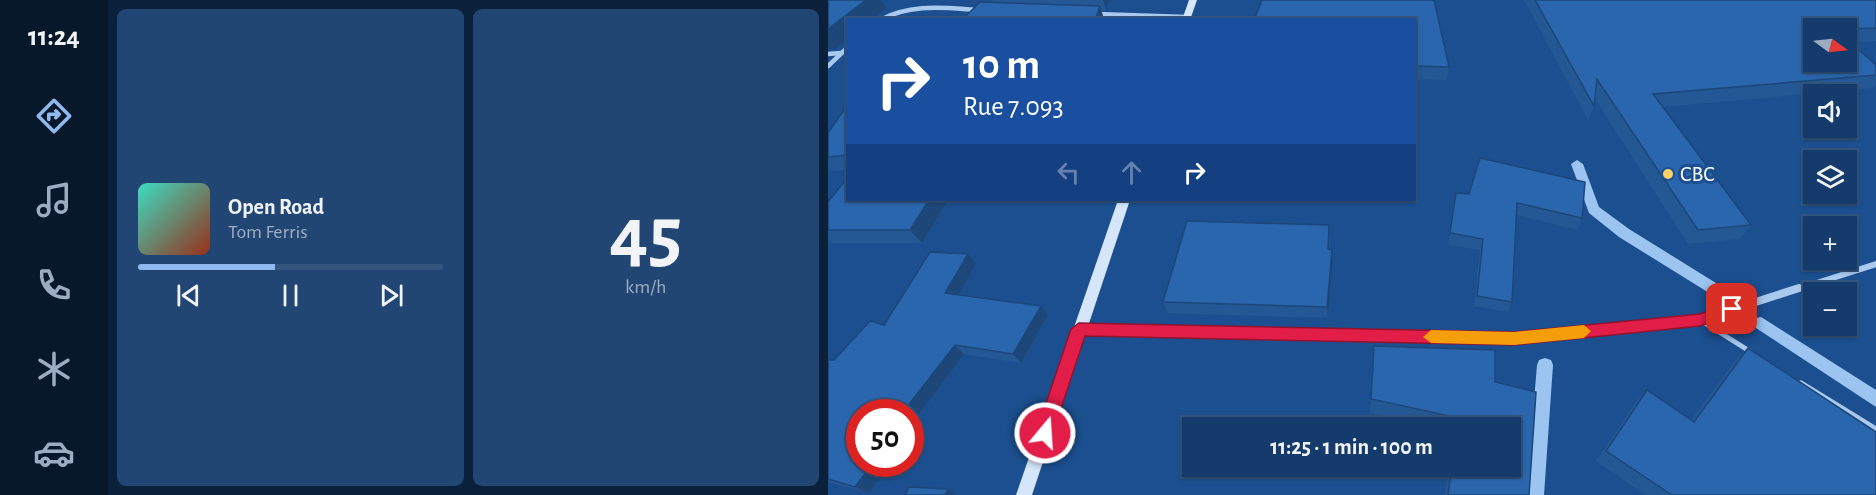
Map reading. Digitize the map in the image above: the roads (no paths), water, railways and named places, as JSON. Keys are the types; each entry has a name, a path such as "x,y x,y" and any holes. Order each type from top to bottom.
{"main road":[{"path":"1186,18 1193,0"},
{"path":"1024,495 1124,201"}],"street":[{"path":"884,18 897,11 917,8 987,10"},
{"path":"1093,14 1186,18"},
{"path":"828,66 846,49"},
{"path":"828,54 841,53"},
{"path":"1079,329 1514,339 1700,320 1876,264"}],"lane":[{"path":"1700,320 1758,356"},
{"path":"1798,381 1876,429"}],"waterway":[{"path":"1577,164 1594,210 1624,233 1719,292"},
{"path":"1761,323 1876,399"},
{"path":"1535,495 1545,365"}],"place":[{"name":"CBC","path":"1668,174"}]}
